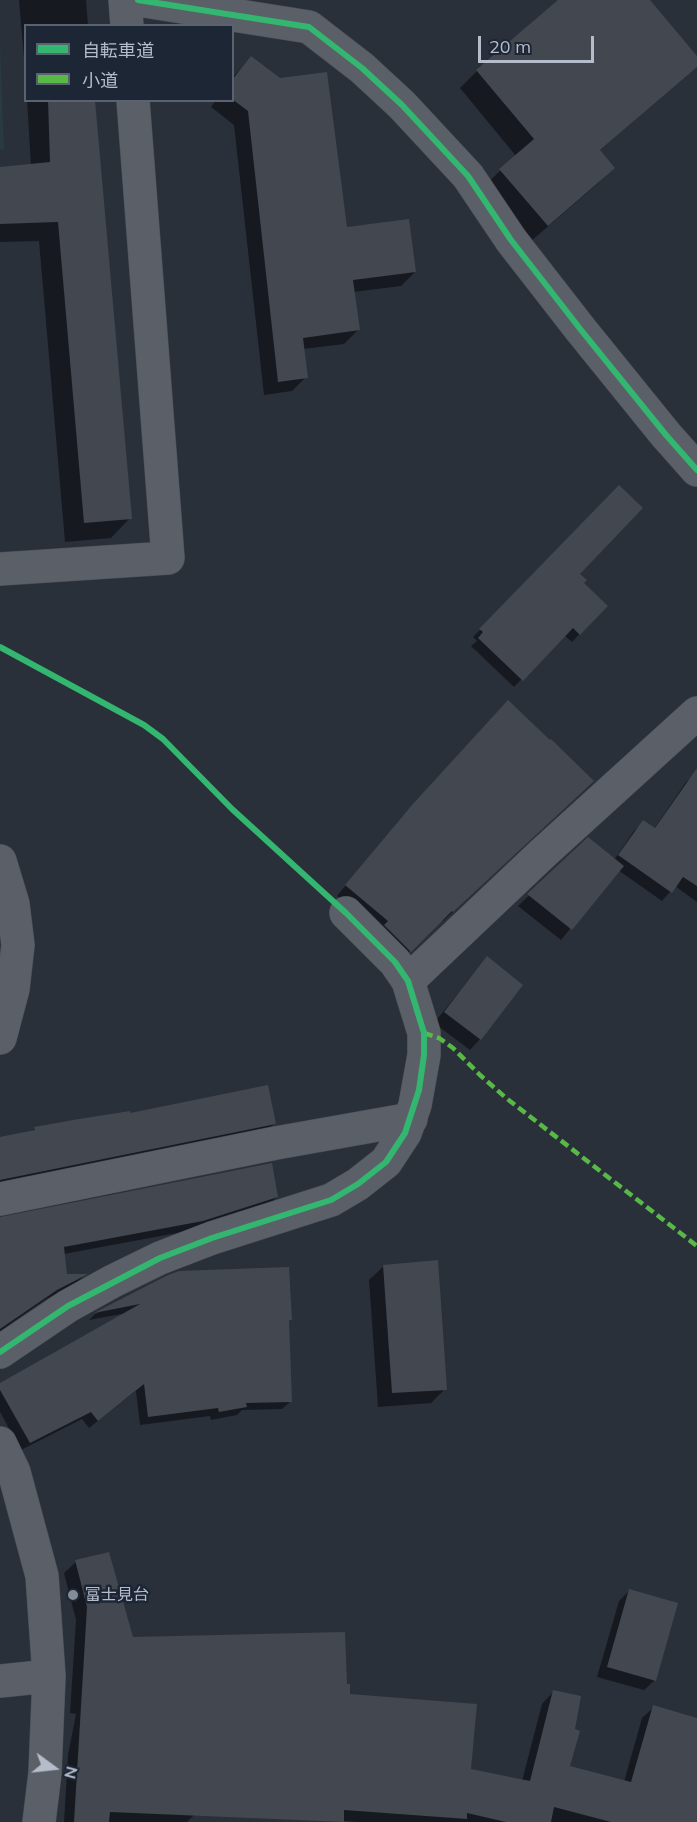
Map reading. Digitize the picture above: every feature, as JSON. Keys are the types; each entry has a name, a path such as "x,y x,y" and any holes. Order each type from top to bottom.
{"street":[{"path":"125,0 127,24"},
{"path":"138,0 309,27 362,68 402,105 468,176 511,240 581,330 697,470"},
{"path":"0,569 168,558 133,102"},
{"path":"408,981 542,854 697,713"},
{"path":"0,861 13,904 18,945 13,989 0,1038"},
{"path":"0,1352 68,1306 160,1258 212,1238 331,1200 358,1184 386,1162 399,1145 411,1119 421,1082 424,1033 408,981 395,962 346,913"},
{"path":"0,1199 276,1143 411,1119"},
{"path":"0,1443 14,1472 42,1576 49,1676 45,1773 39,1822"},
{"path":"0,1681 49,1676"}],"green space":[{"path":"0,44 4,150 0,149"}],"building":[{"path":"558,0 650,0 697,56 697,67 600,150 615,168 548,226 499,169 534,139 476,70"},
{"path":"251,56 280,78 327,72 347,227 409,219 416,272 353,280 360,330 303,338 308,378 278,382 248,111 234,100 234,77"},
{"path":"48,102 95,102 132,519 84,523 58,222 0,224 0,167 50,162"},
{"path":"619,485 643,508 580,574 587,580 584,583 608,606 580,635 573,628 523,681 478,638 483,632 479,629"},
{"path":"508,700 594,781 452,911 411,952 384,925 388,921 345,885 412,805"},
{"path":"697,768 697,886 683,877 672,893 618,855 643,820 655,828"},
{"path":"588,837 624,866 572,930 527,894"},
{"path":"487,956 523,985 481,1040 444,1012"},
{"path":"268,1085 276,1124 0,1180 0,1137 35,1130 34,1127 130,1111 130,1113"},
{"path":"272,1163 278,1197 203,1221 64,1247 67,1274 88,1274 57,1290 0,1329 0,1217"},
{"path":"438,1260 447,1390 392,1393 383,1265"},
{"path":"289,1267 292,1320 289,1320 292,1402 246,1403 247,1407 219,1412 218,1408 148,1417 144,1384 98,1421 91,1412 30,1443 0,1390 0,1383 140,1304 94,1313 168,1275 179,1271"},
{"path":"109,1552 133,1637 345,1632 347,1684 350,1684 350,1694 477,1704 471,1769 530,1781 553,1690 581,1696 575,1729 580,1731 570,1766 631,1782 653,1705 697,1718 697,1822 611,1822 554,1807 551,1822 506,1822 467,1813 467,1819 344,1810 344,1822 110,1812 109,1822 74,1822 87,1607 75,1560"},
{"path":"629,1589 678,1603 656,1681 607,1667"}],"marked path":[{"path":"424,1033 439,1038 453,1048 506,1098 697,1246"}],"cycle path":[{"path":"138,0 309,27 362,68 402,105 468,176 511,240 581,330 697,470"},
{"path":"0,647 144,725 163,739 232,809 346,913 395,962 408,981 424,1033 424,1055 419,1090 405,1133 386,1162 358,1184 331,1200 212,1238 160,1258 68,1306 0,1352"}],"place":[{"name":"富士見台","path":"73,1595"}]}
